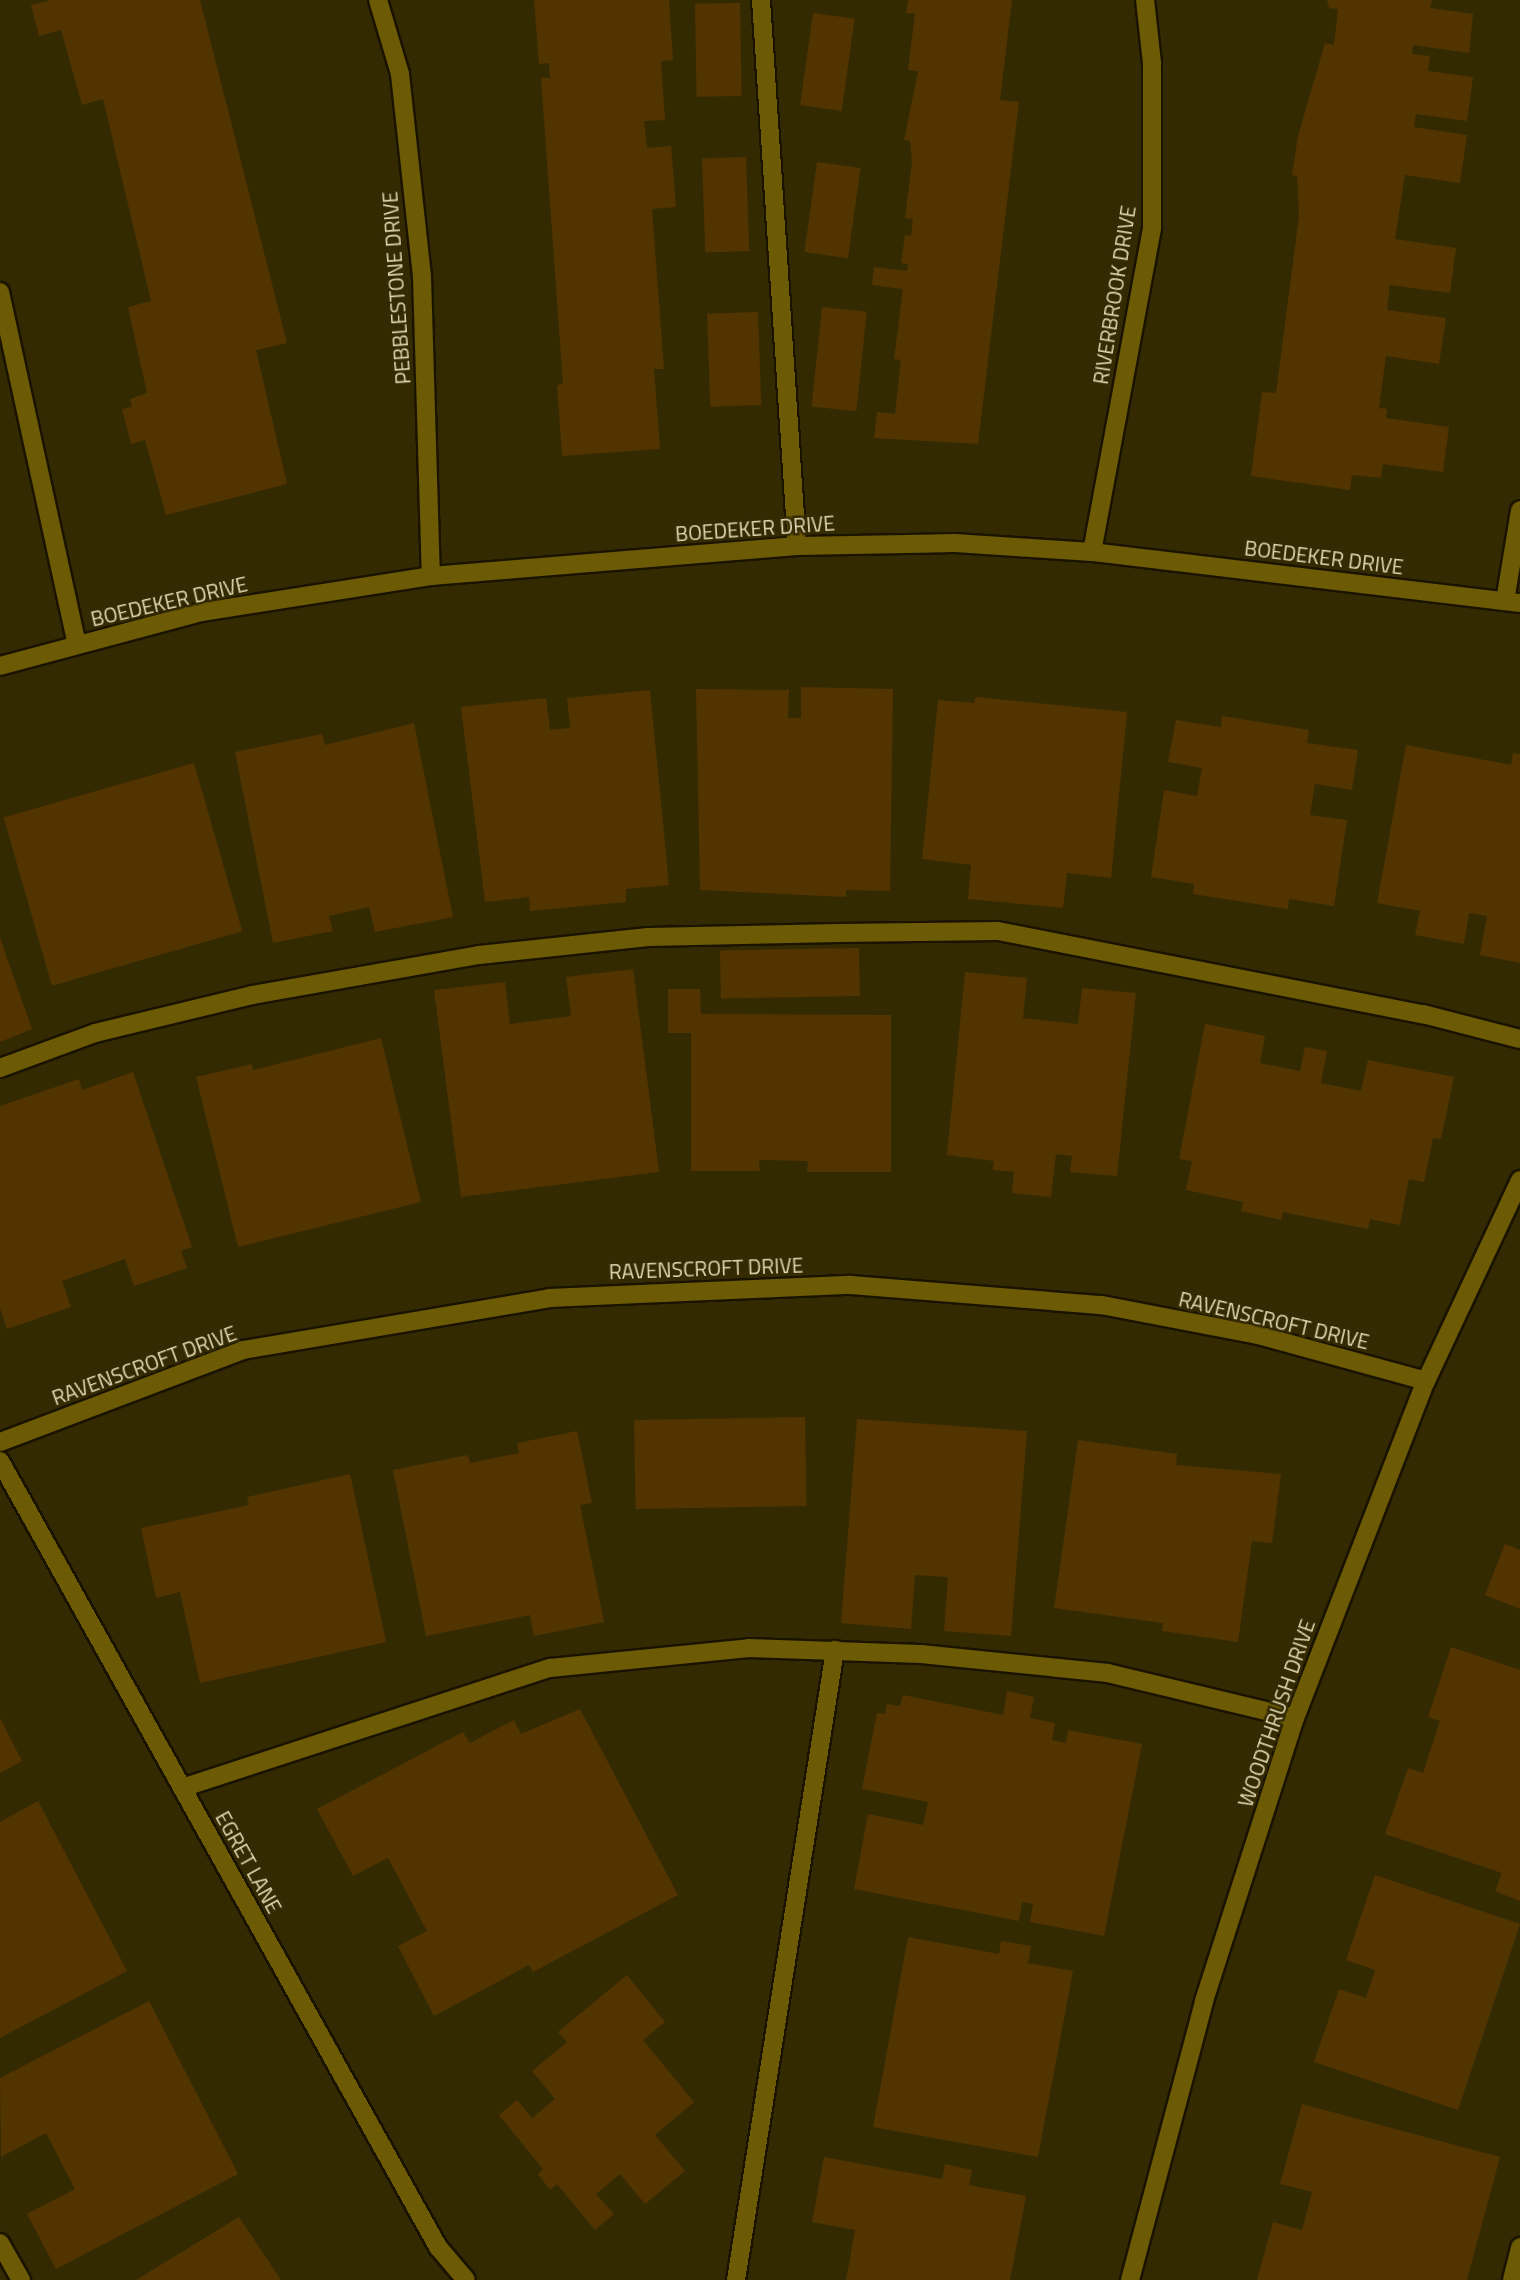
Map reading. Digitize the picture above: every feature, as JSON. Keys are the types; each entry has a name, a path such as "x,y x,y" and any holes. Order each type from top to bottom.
{"street":[{"name":"PEBBLESTONE DRIVE","path":"378,0 400,74 422,277 431,576"},
{"path":"761,0 797,546"},
{"name":"RIVERBROOK DRIVE","path":"1092,552 1152,228 1152,63 1145,0"},
{"path":"0,292 77,645"},
{"path":"1512,602 1520,510"},
{"name":"BOEDEKER DRIVE","path":"0,666 202,612 431,576 797,546 955,542 1092,552 1512,602"},
{"path":"0,1068 95,1034 252,995 479,956 648,937 838,933 998,931 1147,957 1520,1039"},
{"name":"WOODTHRUSH DRIVE","path":"1130,2280 1204,2001 1295,1718 1426,1381 1520,1180"},
{"name":"RAVENSCROFT DRIVE","path":"0,1442 243,1350 576,1296 851,1285 1102,1305 1258,1335 1426,1381"},
{"name":"EGRET LANE","path":"0,1461 438,2247 466,2280"},
{"path":"182,1788 550,1668 749,1648 835,1650 1108,1673 1295,1718"},
{"path":"736,2280 835,1650"},
{"path":"0,2243 22,2280"},
{"path":"1512,2280 1520,2246"}],"building":[{"path":"51,0 200,0 287,343 256,350 287,484 166,515 145,440 131,444 122,409 132,407 130,399 147,393 128,307 151,301 103,99 82,105 61,30 39,36 31,5"},
{"path":"534,0 669,0 673,60 661,61 665,120 644,121 647,148 671,146 676,207 652,209 664,369 654,369 660,449 562,456 557,385 563,384 541,78 550,78 549,63 539,64"},
{"path":"908,0 1012,0 1000,100 1019,102 978,444 874,438 877,412 895,414 901,360 894,359 903,289 872,285 874,267 907,271 908,264 901,263 905,235 911,236 913,219 905,218 912,162 910,141 904,140 918,71 908,70 915,14 906,13"},
{"path":"1327,0 1432,0 1430,8 1473,14 1469,53 1413,45 1412,54 1430,56 1428,71 1473,77 1467,121 1416,114 1414,127 1467,135 1460,183 1405,175 1395,239 1456,248 1450,293 1390,285 1387,310 1446,318 1439,364 1386,356 1379,408 1387,409 1386,418 1449,427 1443,472 1383,464 1381,478 1352,475 1350,490 1251,476 1262,392 1276,393 1299,216 1297,176 1292,175 1298,136 1325,43 1334,45 1338,9 1329,8"},
{"path":"740,3 742,96 697,97 695,4"},
{"path":"813,13 855,19 842,111 800,105"},
{"path":"746,157 749,251 705,252 702,159"},
{"path":"817,162 861,168 848,258 804,252"},
{"path":"822,307 867,312 856,411 812,406"},
{"path":"758,312 761,405 710,407 707,314"},
{"path":"801,687 893,689 890,891 846,890 846,897 700,890 696,689 789,690 788,718 801,718"},
{"path":"650,690 669,885 626,889 626,902 530,911 529,897 485,902 461,707 546,698 550,730 570,728 567,698"},
{"path":"976,697 1127,712 1111,878 1067,873 1063,908 968,899 971,865 922,859 938,700 974,703"},
{"path":"1222,716 1309,730 1307,743 1358,750 1352,790 1315,784 1310,815 1347,820 1334,906 1289,899 1288,909 1193,894 1194,884 1151,877 1164,790 1197,796 1202,768 1168,762 1176,720 1221,727"},
{"path":"414,723 453,917 375,932 369,907 329,916 333,931 273,943 235,752 322,734 325,745"},
{"path":"1406,745 1511,765 1513,753 1520,754 1520,963 1480,955 1487,916 1469,913 1464,944 1415,935 1420,911 1377,903"},
{"path":"194,763 242,931 52,986 4,818"},
{"path":"0,938 32,1029 0,1042"},
{"path":"859,948 860,996 721,998 720,950"},
{"path":"633,969 659,1172 461,1197 434,990 505,982 510,1024 571,1016 566,977"},
{"path":"965,972 1027,978 1023,1018 1078,1024 1082,988 1136,993 1117,1176 1070,1172 1072,1156 1056,1154 1051,1197 1012,1193 1014,1172 993,1170 994,1161 947,1155"},
{"path":"668,989 700,989 701,1014 891,1015 891,1172 807,1172 808,1161 759,1160 760,1171 691,1171 691,1033 668,1033"},
{"path":"1205,1024 1265,1036 1260,1063 1300,1071 1305,1047 1327,1051 1321,1083 1361,1091 1368,1060 1454,1077 1441,1139 1433,1138 1424,1182 1409,1179 1400,1225 1370,1219 1368,1229 1283,1212 1281,1220 1241,1211 1243,1202 1186,1190 1192,1161 1179,1159"},
{"path":"381,1038 421,1202 238,1247 196,1077 252,1064 253,1070"},
{"path":"133,1072 192,1247 181,1251 187,1268 134,1286 125,1259 62,1281 71,1307 7,1329 0,1308 0,1106 79,1079 82,1090"},
{"path":"805,1417 807,1506 636,1509 634,1420"},
{"path":"857,1419 1027,1431 1011,1636 944,1631 948,1577 915,1575 911,1629 841,1623"},
{"path":"577,1431 592,1503 580,1505 604,1622 534,1636 530,1615 426,1636 393,1470 468,1455 470,1463 519,1453 517,1443"},
{"path":"1078,1440 1177,1454 1176,1465 1281,1474 1272,1543 1252,1541 1238,1642 1162,1631 1163,1623 1054,1608"},
{"path":"350,1474 386,1642 200,1683 180,1592 156,1598 141,1528 249,1505 247,1497"},
{"path":"1505,1544 1520,1550 1520,1609 1485,1595"},
{"path":"1451,1647 1520,1670 1520,1901 1495,1891 1502,1873 1385,1834 1408,1768 1423,1773 1440,1721 1428,1717"},
{"path":"1007,1691 1034,1697 1030,1718 1055,1723 1052,1740 1066,1743 1068,1730 1142,1744 1104,1936 1030,1922 1033,1904 1022,1902 1019,1921 854,1889 868,1814 923,1825 928,1802 862,1789 877,1713 885,1714 887,1704 900,1706 903,1695 1003,1715"},
{"path":"580,1709 678,1895 533,1972 529,1965 434,2016 398,1946 427,1931 388,1858 353,1876 317,1809 463,1732 470,1743 514,1720 521,1734"},
{"path":"0,1718 22,1761 0,1773"},
{"path":"38,1801 127,1971 0,2038 0,1822"},
{"path":"1375,1875 1520,1924 1458,2110 1314,2062 1339,1989 1366,1998 1375,1970 1346,1960"},
{"path":"908,1937 999,1954 1001,1941 1031,1946 1028,1963 1073,1971 1038,2157 873,2127"},
{"path":"627,1975 665,2022 643,2040 694,2102 655,2135 685,2171 645,2204 620,2174 596,2194 614,2214 595,2230 557,2184 550,2190 538,2174 543,2169 499,2115 517,2100 532,2118 555,2099 532,2071 567,2042 558,2032"},
{"path":"149,2001 238,2174 56,2269 27,2214 75,2189 46,2133 1,2157 0,2078"},
{"path":"1302,2104 1500,2157 1467,2280 1257,2280 1273,2222 1302,2230 1312,2192 1280,2184"},
{"path":"824,2157 942,2179 945,2164 972,2170 969,2185 1026,2196 1010,2280 846,2280 855,2230 812,2222"},
{"path":"239,2217 281,2280 136,2280"}]}
